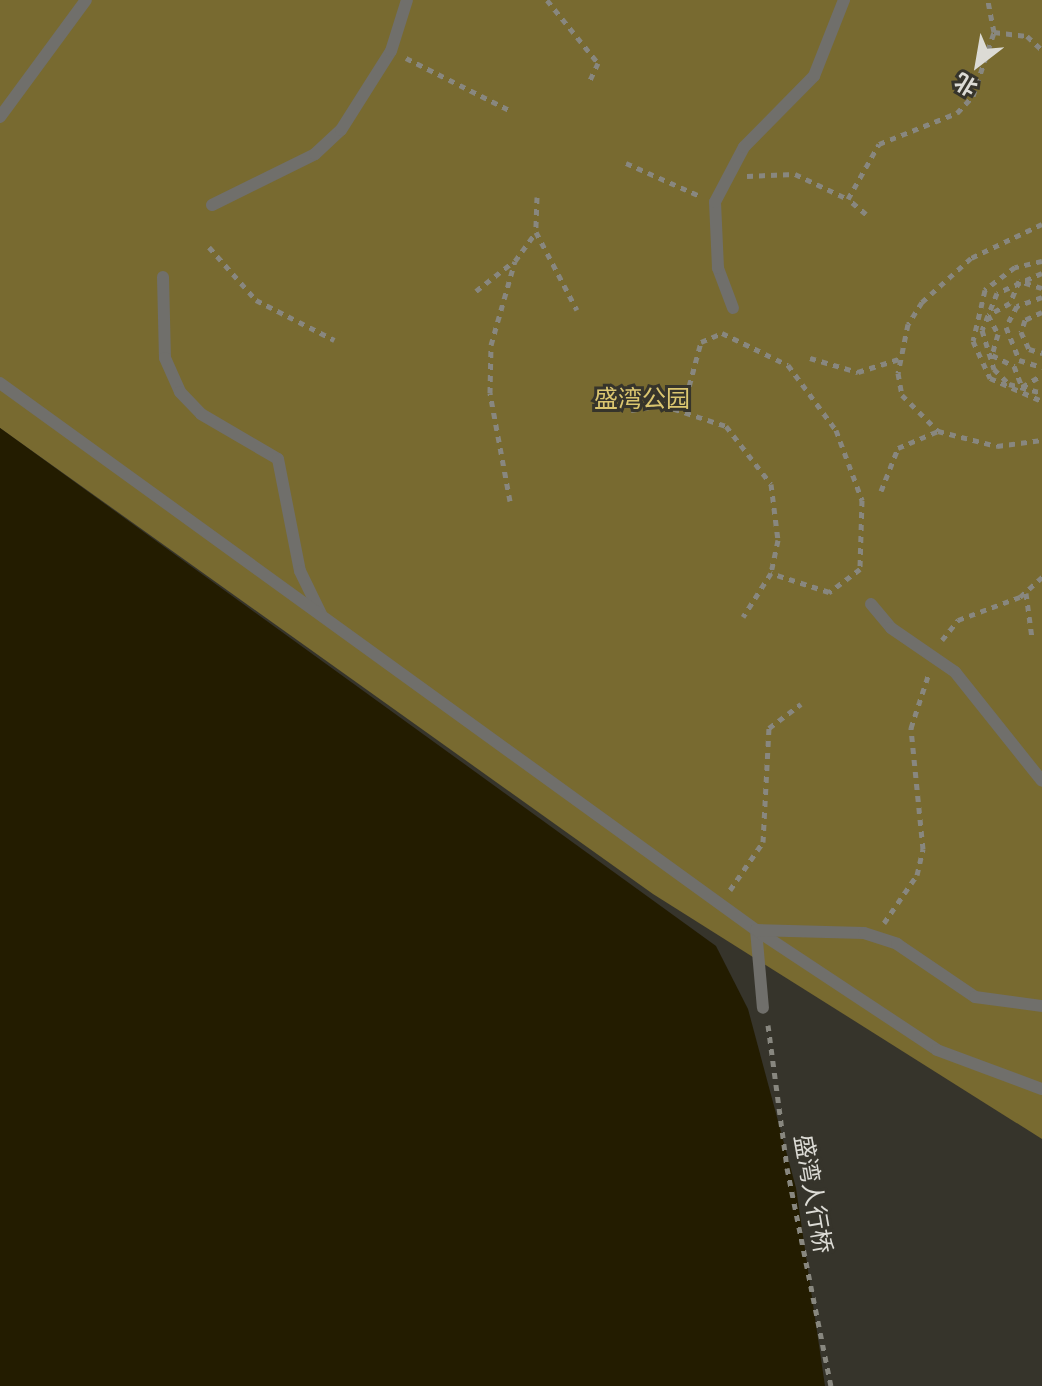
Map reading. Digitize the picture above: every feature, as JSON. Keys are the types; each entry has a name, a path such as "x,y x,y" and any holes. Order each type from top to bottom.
{"lane":[{"path":"0,117 86,0"},
{"path":"212,205 315,154 360,105 391,51 407,0"},
{"path":"733,308 718,268 715,202 744,147 814,76 844,0"},
{"path":"163,277 163,345 180,392 201,414 278,459 300,571 322,616"},
{"path":"0,383 756,930 937,1050 1042,1089"},
{"path":"871,604 935,659 955,672 1042,781"},
{"path":"756,930 874,936 975,997 1042,1006"},
{"path":"756,930 763,1008"}],"path":[{"path":"547,0 598,63 589,82"},
{"path":"848,199 879,144 957,113 973,96 994,32 988,0"},
{"path":"994,32 1027,36 1042,50"},
{"path":"391,51 509,110"},
{"path":"626,163 715,202"},
{"path":"729,175 795,174 848,199 866,214"},
{"path":"537,197 536,232 577,310"},
{"path":"1042,224 991,246 939,286 908,324 899,359 902,395 938,431 997,446 1042,440"},
{"path":"476,291 515,261 536,232"},
{"path":"209,247 256,300 334,340"},
{"path":"510,501 490,393 491,345 515,261"},
{"path":"1042,261 994,281 973,319 973,341 990,378 1042,401"},
{"path":"1042,273 997,293 982,330 994,369 1009,384 1042,393"},
{"path":"1042,288 1019,281 1010,303 988,315 998,334 992,355 1014,366 1022,387 1042,375"},
{"path":"1042,297 1017,306 1006,327 1019,360 1042,367"},
{"path":"1042,312 1025,320 1021,332 1029,349 1042,353"},
{"path":"683,409 701,342 722,333 788,365 836,430 862,500 860,569 829,592 771,573"},
{"path":"810,358 858,372 899,359"},
{"path":"631,410 683,409 726,426 771,484 778,540 771,573 743,617"},
{"path":"881,491 898,448 938,431"},
{"path":"874,936 905,896 923,849 911,728 935,659 958,620 1026,593 1042,577"},
{"path":"1026,593 1032,638"},
{"path":"720,904 763,842 769,728 801,704"},
{"name":"盛湾人行桥","path":"763,1008 831,1386"}],"green space":[{"name":"盛湾公园","path":"0,0 1042,0 1042,1139 653,894 0,428"}],"shaded area":[{"path":"0,428 716,946 748,1009 796,1188 825,1386 0,1386"}]}
